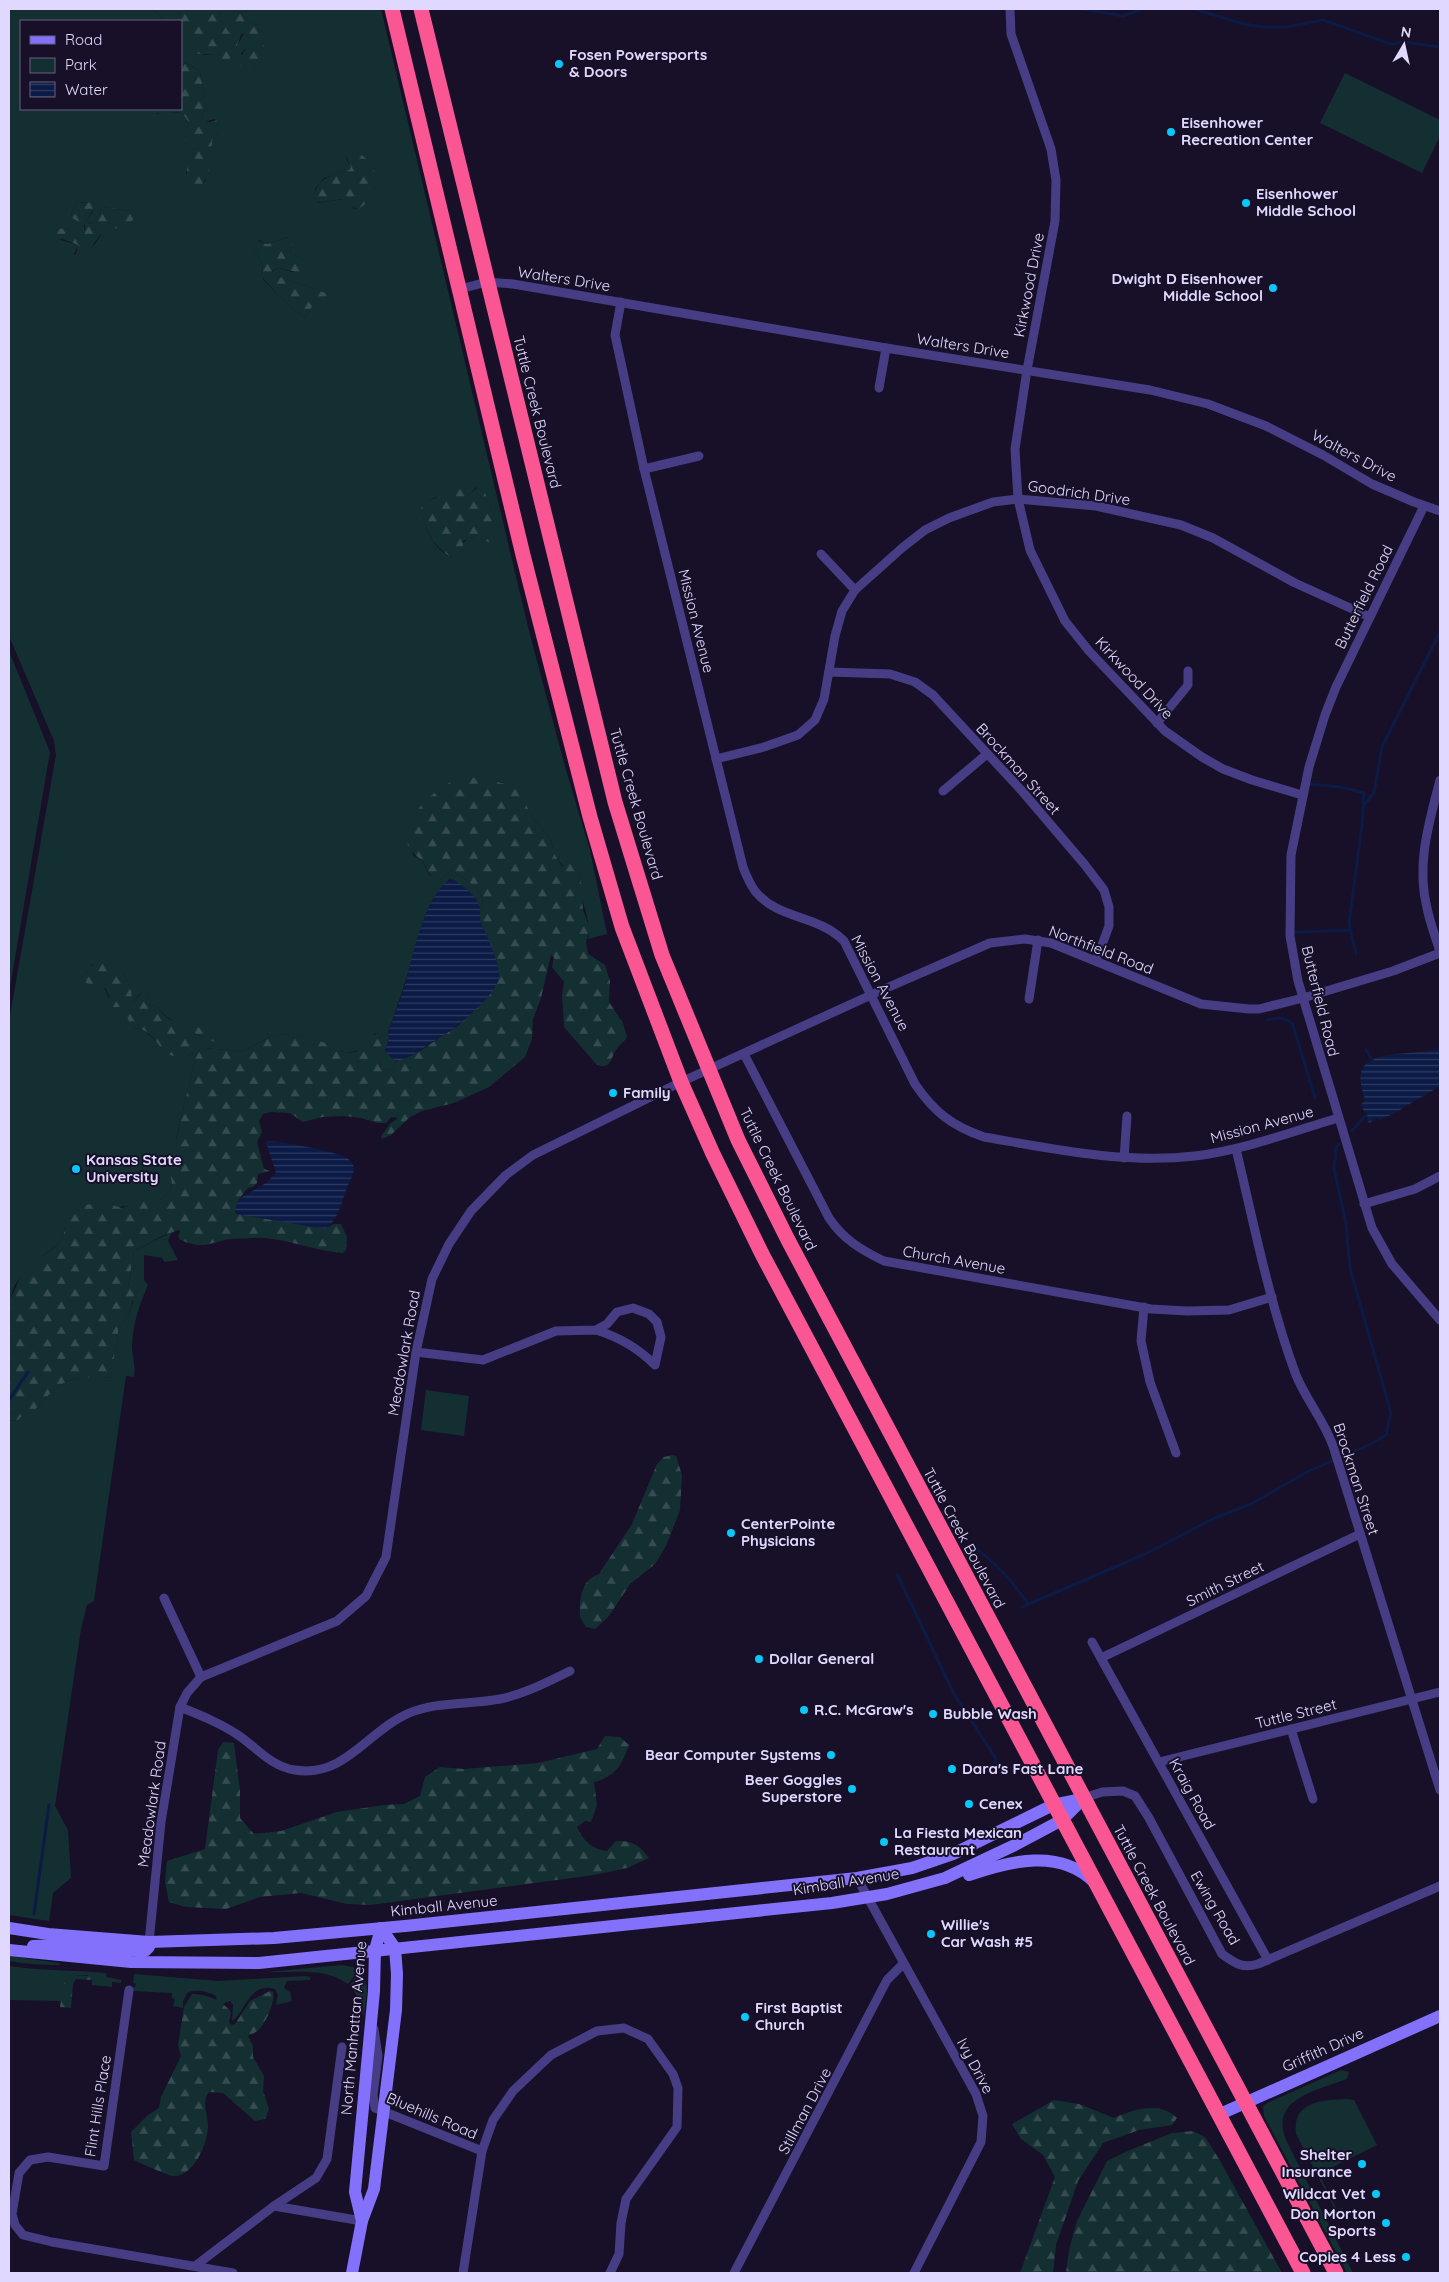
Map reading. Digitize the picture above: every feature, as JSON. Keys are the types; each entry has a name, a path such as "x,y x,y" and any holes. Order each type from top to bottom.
{"highway":[{"path":"392,9 524,555 590,817 622,927 681,1082 713,1154 762,1254 1303,2273"},
{"name":"Tuttle Creek Boulevard","path":"421,9 615,802 662,955 707,1070 738,1140 788,1240 1336,2273"}],"main road":[{"name":"Kimball Avenue","path":"9,1928 48,1934 149,1942 225,1941 381,1928 857,1878 912,1868 953,1854 1053,1805 1084,1798"},
{"name":"Kimball Avenue","path":"9,1948 106,1960 229,1964 306,1959 375,1950 823,1904 869,1897 945,1878 1015,1845 1062,1820 1084,1798"},
{"path":"945,1878 967,1876 1011,1862 1050,1861 1069,1864 1086,1873 1095,1883"},
{"name":"North Manhattan Avenue","path":"352,2273 362,2221 374,2189 396,2010 397,1974 395,1948 381,1928"},
{"name":"North Manhattan Avenue","path":"362,2221 355,2192 376,1972 375,1950 381,1928"},
{"path":"9,1948 61,1945 139,1951 149,1947 149,1942"},
{"name":"Griffith Drive","path":"1218,2115 1440,2016"}],"street":[{"name":"Kirkwood Drive","path":"1010,11 1011,34 1051,149 1056,180 1055,221 1027,370 1015,449 1018,498 1030,550 1065,621 1089,651 1157,723 1173,737 1223,769 1302,795"},
{"name":"Walters Drive","path":"460,289 487,282 513,284 886,348 1150,390 1219,408 1266,426 1323,455 1372,484 1440,511"},
{"name":"Mission Avenue","path":"621,302 615,335 644,469 743,867 751,885 771,905 825,925 836,932 850,950 915,1084 929,1104 948,1120 984,1137 1124,1158 1197,1156 1236,1149 1338,1118"},
{"path":"879,388 886,348"},
{"path":"644,469 699,456"},
{"name":"Goodrich Drive","path":"716,759 764,747 798,735 815,720 824,699 835,636 842,611 855,590 925,530 993,502 1018,498 1096,506 1181,525 1213,538 1295,583 1370,617"},
{"name":"Butterfield Road","path":"1424,506 1324,715 1302,795 1291,852 1290,917 1293,963 1372,1228 1392,1264 1440,1320"},
{"path":"821,554 855,590"},
{"path":"1157,723 1188,685 1188,671"},
{"name":"Brockman Street","path":"829,672 890,674 914,682 934,695 1080,860 1104,890 1109,907 1109,926 1096,960"},
{"path":"942,791 987,754"},
{"path":"1440,780 1427,827 1423,854 1422,882 1426,908 1440,952"},
{"name":"Northfield Road","path":"707,1070 872,994 990,943 1008,940 1038,940 1067,948 1201,1004 1259,1010 1394,971 1440,952"},
{"path":"1029,999 1038,940"},
{"name":"Church Avenue","path":"744,1054 829,1218 839,1233 852,1244 884,1261 903,1266 1144,1307 1187,1311 1229,1310 1272,1297"},
{"name":"Meadowlark Road","path":"149,1942 161,1822 180,1707 187,1693 201,1677 337,1621 366,1596 386,1558 416,1352 432,1279 449,1244 477,1205 506,1175 533,1155 707,1070"},
{"path":"1124,1158 1127,1116"},
{"name":"Brockman Street","path":"1236,1149 1272,1297 1296,1373 1303,1390 1327,1429 1333,1446 1440,1790"},
{"path":"1364,1204 1415,1188 1440,1176"},
{"path":"1144,1307 1141,1341 1150,1382 1176,1453"},
{"path":"416,1352 483,1360 556,1331 596,1330 615,1336 629,1344 655,1365 660,1345 660,1330 657,1322 649,1314 640,1310 626,1309 617,1312 607,1324 596,1330"},
{"name":"Smith Street","path":"1101,1658 1360,1534"},
{"path":"164,1598 201,1677"},
{"name":"Kraig Road","path":"1092,1642 1268,1960"},
{"path":"180,1707 237,1734 281,1767 308,1771 324,1770 338,1764 386,1726 407,1714 422,1708 500,1699 522,1693 570,1671"},
{"name":"Tuttle Street","path":"1159,1762 1440,1692"},
{"path":"1291,1729 1313,1799"},
{"name":"Ewing Road","path":"1084,1798 1102,1792 1123,1791 1135,1796 1149,1818 1222,1954 1238,1966 1249,1966 1268,1960 1440,1886"},
{"name":"Ivy Drive","path":"857,1878 976,2094 981,2107 984,2126 981,2142 914,2273"},
{"name":"Stillman Drive","path":"738,2272 887,1980 904,1964"},
{"name":"Flint Hills Place","path":"129,1990 104,2166 48,2157 30,2160 19,2173 12,2214 15,2225 24,2235 52,2242 233,2273"},
{"name":"Bluehills Road","path":"372,2014 378,2056 373,2095 376,2108 482,2151"},
{"name":"Bluehills Road","path":"463,2273 482,2151 493,2120 513,2091 551,2055 597,2031 624,2028 648,2039 672,2074 678,2088 676,2127 626,2199 618,2254 610,2273"},
{"path":"196,2266 274,2206 316,2178 327,2160 342,2047"},
{"path":"274,2206 362,2221"}],"green space":[{"name":"Kansas State University","path":"9,9 152,9 165,20 20,20 20,110 155,110 157,114 175,112 182,114 189,122 184,135 196,154 194,165 186,172 192,185 205,182 212,141 219,133 215,119 203,122 202,120 205,101 200,71 184,62 182,64 182,32 192,40 204,55 213,54 226,64 230,56 230,47 237,46 244,33 249,38 249,44 241,54 254,70 260,55 264,35 257,25 249,22 237,9 381,9 528,627 564,763 590,850 607,934 588,939 588,923 580,884 581,876 563,867 554,853 550,838 532,817 525,802 502,782 459,778 416,813 407,833 413,855 423,862 429,875 440,881 451,870 476,888 483,903 480,908 469,891 450,879 442,887 429,907 388,1032 389,1039 385,1051 396,1061 393,1067 387,1071 381,1068 381,1043 375,1033 361,1048 352,1052 331,1049 328,1044 291,1033 272,1036 243,1051 201,1048 195,1059 176,1139 172,1184 169,1192 161,1200 119,1207 65,1224 61,1240 22,1275 14,1287 9,1302 9,1021 56,755 54,741 9,636","holes":["345,156 376,188 374,192 365,203 355,209 344,199 317,203 315,189 324,178 349,170 351,167","88,202 93,211 87,219 89,224 94,222 103,207 130,211 119,227 105,231 91,247 74,255 78,245 61,240 58,229 65,228 83,235 85,232 84,224 72,218 71,213 77,203","288,237 293,242 290,249 291,253 303,260 303,271 292,272 278,268 272,272 274,275 326,293 323,303 312,307 305,318 281,298 263,279 262,265 257,253 251,246 259,240 267,244","477,487 490,506 492,535 468,538 462,544 463,560 454,558 439,549 429,534 421,508 443,491 464,491 468,495","92,964 121,968 131,988 131,1001 134,1002 140,993 149,991 145,1003 158,1007 162,1013 177,1022 220,1040 202,1037 192,1032 192,1052 186,1058 176,1057 163,1049 148,1034 135,1028 121,1007 116,1007 109,1003 105,989 86,973"]},
{"path":"152,9 219,9 220,19 230,34 228,15 230,10 237,9 249,22 257,25 264,35 264,48 254,70 249,73 241,66 240,62 249,42 249,38 244,33 241,35 237,46 230,47 230,64 226,64 213,54 196,54 193,50 195,44 182,32 182,20 165,20"},
{"path":"219,9 234,9 230,10 230,35 220,19"},
{"path":"183,62 200,71 205,101 202,120 210,122 221,119 224,123 212,141 211,160 206,179 198,187 191,185 187,179 187,163 194,164 195,158 192,149 184,137 189,123 181,113 160,114 155,112 155,110 182,110"},
{"path":"1345,73 1440,120 1440,136 1422,173 1320,123"},
{"path":"353,151 366,158 374,170 376,184 372,196 359,209 351,206 343,199 314,203 312,200 321,182 330,176 349,170 351,167 344,152"},
{"path":"93,202 95,206 87,219 89,224 94,222 103,207 130,211 135,216 131,222 100,235 86,255 75,258 78,245 55,236 58,229 65,228 83,234 85,232 85,225 72,218 71,213 77,203"},
{"path":"289,237 293,242 290,249 291,253 303,260 303,271 300,273 278,268 272,271 274,275 326,293 329,299 328,302 312,307 305,318 281,298 263,278 262,265 257,253 251,246 253,239 267,244"},
{"path":"458,484 468,495 480,486 484,490 492,522 489,542 472,537 463,541 463,560 461,562 445,553 434,541 429,533 421,508 425,502 435,498 446,488"},
{"path":"9,651 50,752 9,993"},
{"path":"458,778 489,780 519,789 532,817 550,838 554,853 562,867 571,863 580,867 583,910 590,929 586,942 588,954 605,965 610,981 609,1002 623,1023 627,1037 616,1050 609,1063 604,1066 596,1064 564,1027 562,995 564,982 552,967 554,957 551,955 541,998 533,1019 532,1039 525,1057 489,1087 454,1103 422,1111 410,1117 391,1135 382,1139 381,1136 390,1124 398,1118 391,1117 386,1123 345,1116 323,1117 303,1122 290,1113 271,1112 263,1114 259,1121 262,1132 257,1142 264,1169 270,1171 258,1174 257,1183 253,1187 248,1188 239,1199 236,1213 326,1229 333,1224 341,1224 347,1237 346,1250 343,1253 331,1252 286,1241 263,1238 223,1240 200,1245 187,1243 179,1239 179,1230 164,1235 134,1251 128,1287 132,1286 134,1296 128,1316 119,1327 111,1377 83,1378 68,1381 48,1395 32,1413 25,1413 18,1420 9,1421 9,1302 19,1280 27,1268 57,1245 64,1233 65,1224 78,1209 86,1205 102,1202 122,1208 135,1202 161,1200 169,1192 172,1184 170,1172 176,1140 195,1059 201,1048 243,1051 272,1036 291,1033 329,1044 331,1049 351,1053 360,1049 366,1041 378,1033 381,1040 381,1068 387,1071 393,1067 396,1061 417,1053 459,1025 496,985 498,966 479,919 480,908 483,903 476,888 451,870 440,881 433,879 423,862 412,852 408,845 407,834 409,824 422,804 440,789"},
{"path":"103,960 115,963 121,968 131,988 132,1001 134,1002 145,987 149,991 145,1003 158,1007 169,1019 201,1029 220,1040 219,1042 214,1042 192,1032 194,1050 186,1058 170,1055 149,1034 132,1026 121,1007 112,1007 109,1003 106,989 86,983 85,979 89,968"},
{"path":"172,1232 168,1241 178,1260 164,1262 162,1258 144,1255 144,1280 148,1285 135,1322 132,1346 135,1368 134,1377 126,1376 94,1601 87,1605 81,1629 55,1806 68,1830 71,1878 53,1893 49,1921 9,1915 9,1421 18,1420 25,1413 32,1413 48,1395 68,1381 83,1378 111,1377 119,1327 128,1316 133,1302 131,1286 128,1288 134,1251"},
{"path":"426,1390 469,1396 464,1436 421,1430"},
{"path":"676,1456 682,1475 680,1510 666,1546 655,1564 630,1584 609,1616 595,1629 586,1627 580,1617 582,1591 588,1581 599,1574 632,1524 657,1464 664,1457"},
{"path":"605,1736 620,1737 629,1745 624,1759 617,1769 607,1777 594,1782 597,1805 591,1822 585,1821 577,1827 585,1840 592,1846 607,1851 616,1841 626,1841 639,1847 649,1858 627,1868 594,1875 370,1905 347,1904 301,1893 260,1897 226,1909 186,1907 169,1902 165,1882 167,1861 205,1849 218,1750 223,1742 234,1743 240,1791 240,1818 254,1834 281,1831 337,1812 404,1804 420,1796 425,1777 440,1767 464,1769 538,1763 597,1749"},
{"path":"9,1956 59,1963 60,1965 9,1961"},
{"path":"341,1965 354,1967 355,1975 348,1984 330,1975 320,1973 267,1972"},
{"path":"9,1966 106,1973 107,1977 121,1980 121,1983 112,1982 112,1987 92,1985 92,1980 88,1975 72,1975 65,1981 61,2001 9,2000"},
{"path":"134,1974 218,1981 306,1976 310,1977 310,1980 287,1981 284,1988 290,1992 292,2001 276,2005 278,1995 275,1989 260,1989 249,1998 232,2021 233,2005 230,2001 217,2004 216,1996 194,1991 187,1993 183,2001 183,2008 173,2006 175,1999 172,1998 172,1993 133,1991 133,1987 136,1984 133,1983"},
{"path":"72,1975 91,1976 92,1980 76,1979 73,1984 71,2008 60,2007 64,1984 68,1977"},
{"path":"357,1975 363,1975 367,1988 364,2017 359,1999 350,1985"},
{"path":"270,1991 273,1992 273,2002 269,2014 259,2029 248,2036 253,2046 253,2057 264,2076 263,2091 269,2109 265,2119 255,2121 223,2093 209,2092 205,2100 208,2126 205,2141 198,2158 187,2171 181,2175 173,2176 134,2160 131,2132 147,2116 159,2108 161,2097 181,2056 178,2045 184,2007 192,1994 203,1995 223,2004 231,2012 229,2022 231,2025 235,2024 250,2001"},
{"path":"1341,2070 1349,2072 1347,2079 1310,2092 1299,2098 1290,2106 1284,2116 1283,2127 1287,2142 1353,2273 1347,2273 1264,2116 1263,2106"},
{"path":"1054,2100 1079,2104 1114,2118 1138,2110 1155,2108 1170,2113 1177,2118 1172,2125 1139,2130 1103,2143 1078,2181 1056,2245 1053,2273 1020,2273 1055,2177 1043,2155 1021,2139 1012,2124"},
{"path":"1328,2100 1354,2100 1377,2145 1319,2174 1337,2210 1345,2207 1337,2213 1296,2134 1296,2123 1299,2115 1311,2104"},
{"path":"1193,2131 1205,2137 1219,2159 1282,2273 1066,2273 1069,2250 1077,2221 1107,2161 1172,2133"}],"water":[{"path":"453,879 475,897 480,907 480,921 496,959 499,978 490,995 461,1022 410,1057 394,1060 385,1051 389,1039 388,1032 404,988 418,936 437,893 444,884"},
{"path":"1440,1048 1440,1086 1393,1114 1379,1120 1377,1118 1369,1123 1361,1104 1365,1101 1361,1073 1365,1065 1373,1059 1383,1056 1431,1051"},
{"path":"266,1142 333,1153 347,1158 352,1163 354,1167 353,1174 340,1208 336,1217 326,1229 236,1214 235,1211 239,1199 266,1183 276,1173"}],"waterway":[{"path":"1083,9 1123,16 1143,9"},
{"path":"1194,9 1244,24 1263,27 1287,27 1323,20 1391,44 1404,42 1440,47"},
{"path":"1364,805 1374,793 1382,747 1440,632"},
{"path":"1311,784 1340,787 1364,793 1362,825 1349,923 1356,954"},
{"path":"1296,932 1351,930"},
{"path":"1268,1020 1285,1019 1293,1025 1315,1098"},
{"path":"1366,1050 1372,1060"},
{"path":"1352,1131 1366,1115"},
{"path":"1022,1607 1145,1554 1215,1518 1251,1504 1307,1472 1371,1444 1386,1435 1391,1413 1350,1268 1346,1224 1334,1168 1336,1148 1339,1144"},
{"path":"9,1400 28,1372"},
{"path":"969,1544 1002,1571 1028,1604"},
{"path":"897,1574 954,1694 995,1757 997,1769"},
{"path":"34,1914 49,1805"}],"place":[{"name":"Fosen Powersports & Doors","path":"559,64"},
{"name":"Eisenhower Recreation Center","path":"1171,132"},
{"name":"Eisenhower Middle School","path":"1246,203"},
{"name":"Dwight D Eisenhower Middle School","path":"1273,288"},
{"name":"Family","path":"613,1093"},
{"name":"Kansas State University","path":"76,1169"},
{"name":"CenterPointe Physicians","path":"731,1533"},
{"name":"Dollar General","path":"759,1659"},
{"name":"R.C. McGraw's","path":"804,1710"},
{"name":"Bubble Wash","path":"933,1714"},
{"name":"Bear Computer Systems","path":"831,1755"},
{"name":"Dara's Fast Lane","path":"952,1769"},
{"name":"Beer Goggles Superstore","path":"852,1789"},
{"name":"Cenex","path":"969,1804"},
{"name":"La Fiesta Mexican Restaurant","path":"884,1842"},
{"name":"Willie's Car Wash #5","path":"931,1934"},
{"name":"First Baptist Church","path":"745,2017"},
{"name":"Shelter Insurance","path":"1362,2164"},
{"name":"Wildcat Vet","path":"1376,2194"},
{"name":"Don Morton Sports","path":"1386,2223"},
{"name":"Copies 4 Less","path":"1406,2257"}]}
